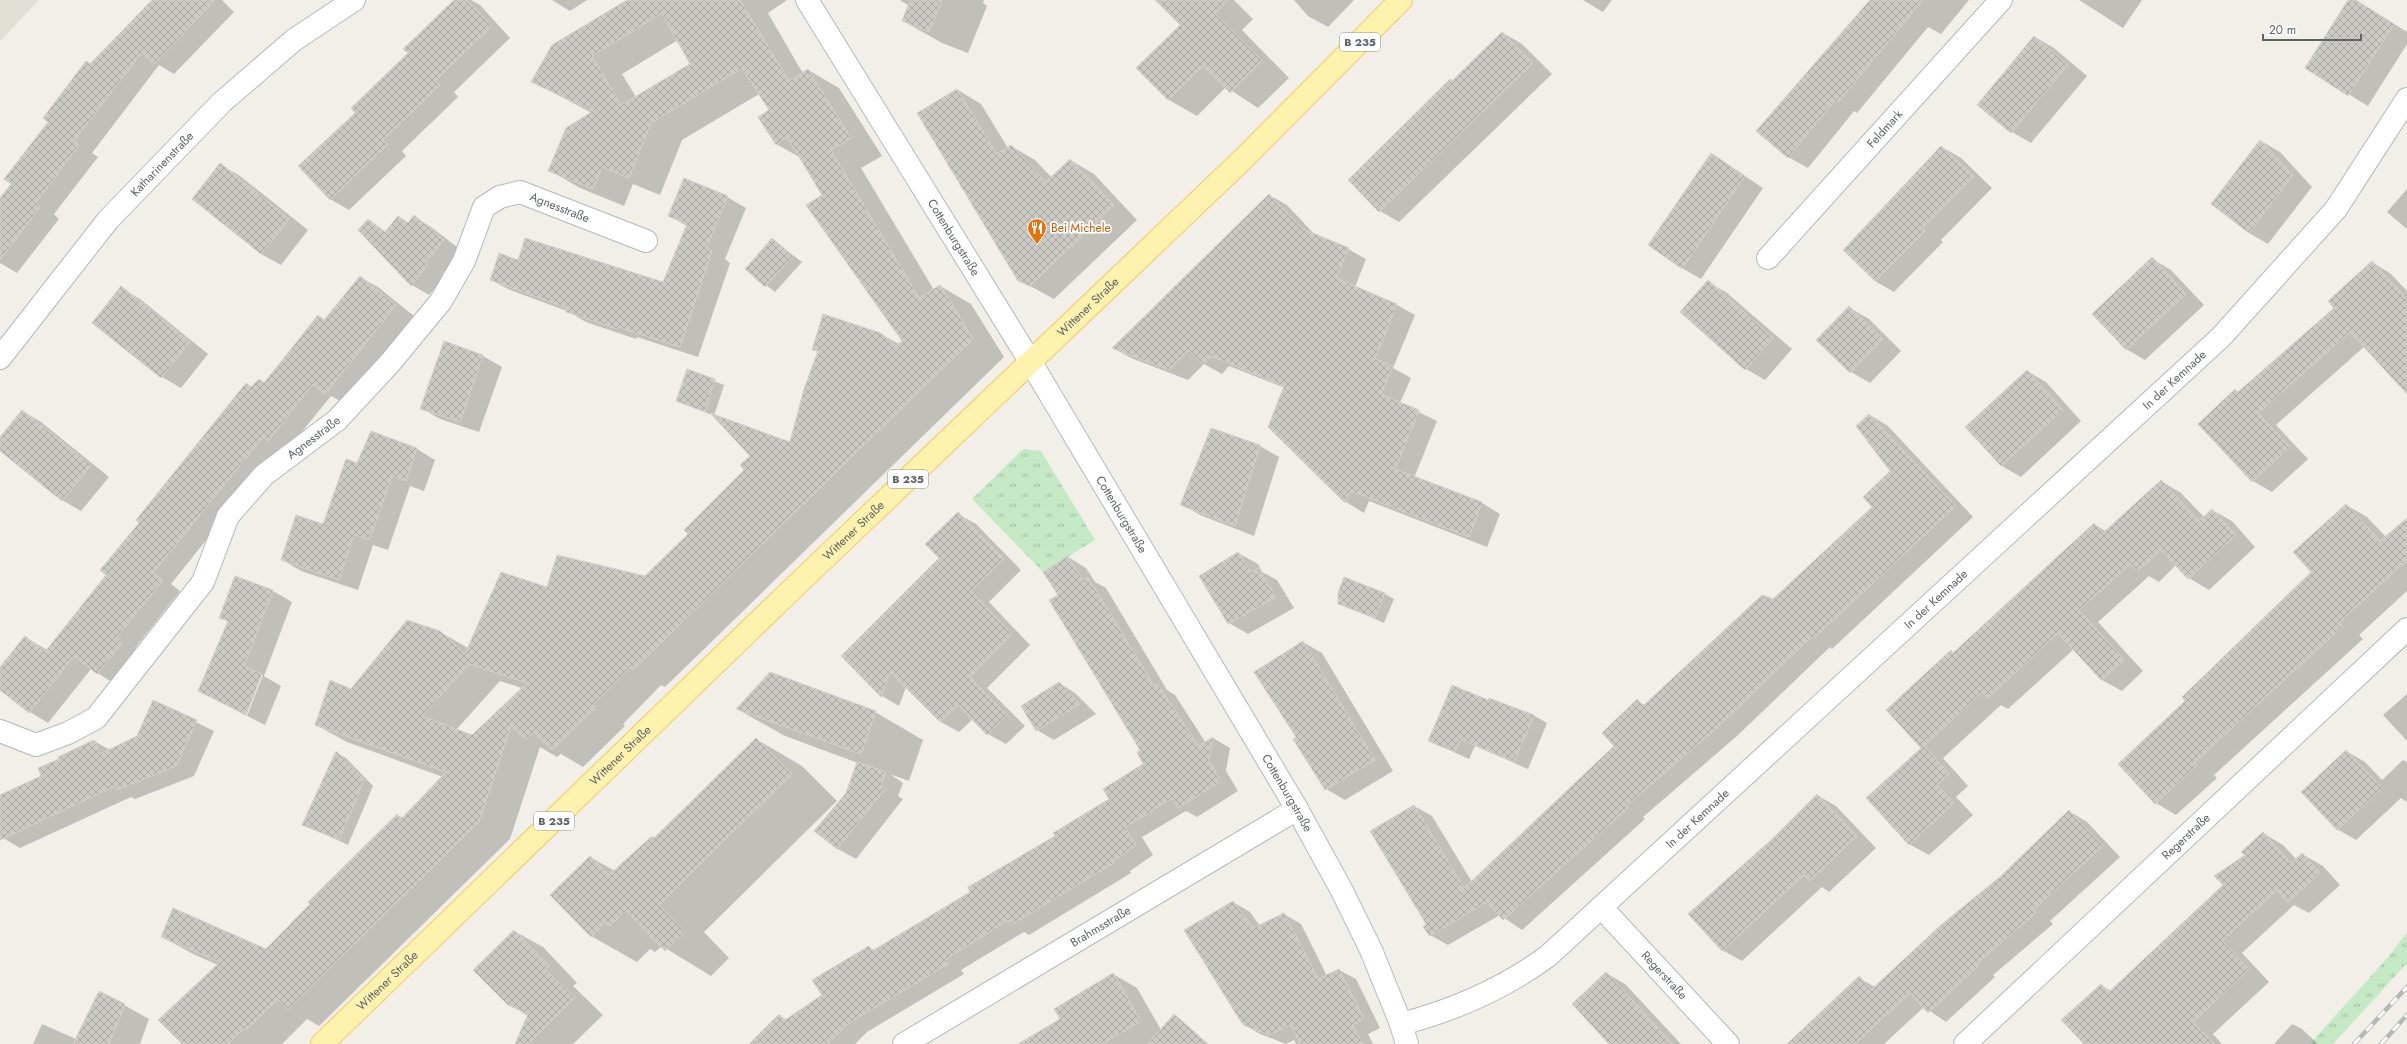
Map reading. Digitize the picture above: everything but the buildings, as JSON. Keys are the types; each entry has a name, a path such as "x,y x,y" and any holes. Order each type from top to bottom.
{"main road":[{"name":"Wittener Straße","path":"322,1044 1030,361 1242,160 1401,0"}],"street":[{"name":"Katharinenstraße","path":"0,358 108,220 222,102 294,40 354,0"},
{"name":"Cottenburgstraße","path":"807,0 1030,361 1296,809 1341,889 1371,950 1404,1034"},
{"name":"Feldmark","path":"1768,258 2001,0"},
{"name":"In der Kemnade","path":"1404,1034 1439,1014 1519,977 1548,956 2221,337 2336,209 2407,99"},
{"name":"Agnesstraße","path":"0,731 36,745 68,733 96,718 203,582 228,516 264,476 337,420 389,364 441,301 464,261 484,207 500,197 520,192 646,240"},
{"name":"Regerstraße","path":"1965,1044 2407,629"},
{"name":"Brahmsstraße","path":"904,1044 1296,809"},
{"name":"Regerstraße","path":"1601,907 1728,1044"}],"shaded area":[{"path":"0,0 39,0 0,41"}],"green space":[{"path":"1023,449 1041,451 1095,540 1043,572 972,499"},
{"path":"2407,932 2407,963 2333,1044 2310,1044 2389,956"}],"railway":[{"path":"2354,1044 2407,987"},
{"path":"2381,1044 2407,1015"}],"place":[{"name":"Bei Michele","path":"1037,245"}]}
